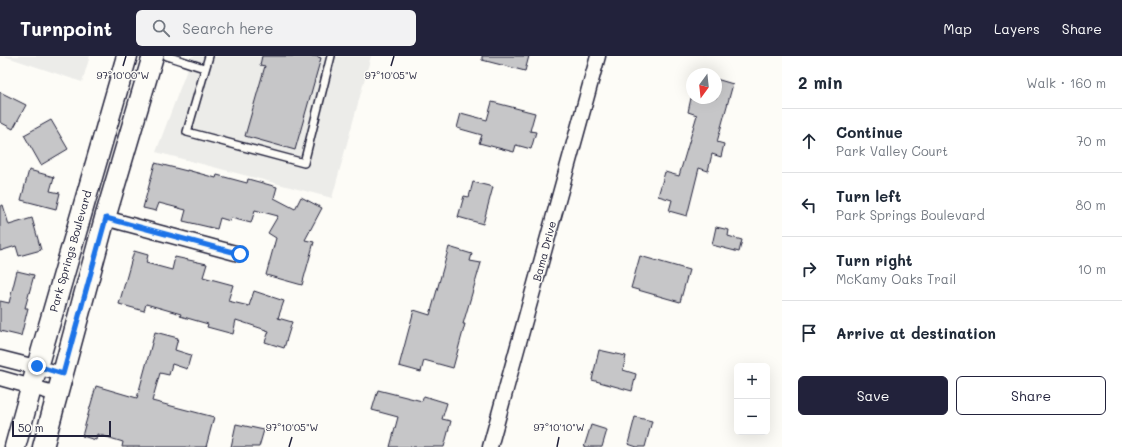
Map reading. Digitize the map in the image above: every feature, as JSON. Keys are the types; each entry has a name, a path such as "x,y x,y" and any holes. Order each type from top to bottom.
{"main road":[{"name":"Park Springs Boulevard","path":"14,447 127,56"},
{"path":"43,447 106,218 153,56"}],"street":[{"name":"Bama Drive","path":"490,447 598,56"},
{"path":"106,218 240,254"},
{"path":"0,358 37,366 63,374"},
{"path":"0,378 57,394"}],"lane":[{"path":"167,56 204,68"},
{"path":"208,56 187,132 304,163 331,56"}],"shaded area":[{"path":"4,56 90,56 82,82"},
{"path":"192,56 371,56 332,198 156,152"}],"building":[{"path":"262,56 315,56 321,58 295,150 245,136 265,66 260,65"},
{"path":"482,56 529,56 525,71 482,60"},
{"path":"722,81 733,84 717,142 724,144 721,157 712,154 708,171 699,168 687,216 669,211 672,200 658,196 665,172 679,176 697,115 688,112 690,104 722,104"},
{"path":"0,92 26,105 13,129 0,122"},
{"path":"492,102 535,113 530,131 536,132 531,149 516,145 514,152 479,143 482,135 457,128 461,113 487,120"},
{"path":"51,120 68,149 41,165 24,135"},
{"path":"155,163 216,178 217,175 247,183 248,179 277,187 274,198 295,209 301,197 322,208 305,240 314,242 302,285 266,275 276,238 268,233 278,216 255,210 251,223 231,218 230,221 220,218 217,229 183,221 186,210 159,203 156,211 143,208"},
{"path":"29,170 54,177 50,191 60,193 56,209 21,200"},
{"path":"473,182 493,187 483,224 458,217 464,196 469,197"},
{"path":"3,205 9,225 32,218 41,250 19,256 16,246 0,251 0,206"},
{"path":"716,227 729,230 728,236 742,240 739,252 712,245"},
{"path":"449,247 472,254 470,261 481,263 463,324 465,324 453,368 424,360 421,372 399,366 414,310 430,315"},
{"path":"134,251 148,255 146,263 172,270 175,257 207,264 203,277 233,285 228,301 249,306 254,291 284,301 278,318 292,322 284,348 265,342 269,331 236,320 233,334 207,327 208,324 180,316 181,314 146,304 144,311 119,304"},
{"path":"640,256 689,270 680,302 631,288"},
{"path":"17,271 34,275 25,308 28,308 21,336 0,331 0,301 9,303"},
{"path":"155,332 178,338 175,350 191,355 187,369 172,364 169,375 160,373 152,401 214,417 206,447 122,447 123,442 97,434 96,440 82,436 96,386 137,398"},
{"path":"599,350 626,356 623,370 636,374 632,391 592,380"},
{"path":"378,390 422,401 424,396 447,403 442,419 451,421 444,447 390,447 398,417 372,410"},
{"path":"635,417 652,421 645,447 637,447 628,444"},
{"path":"236,424 264,430 259,447 231,447"},
{"path":"591,425 607,430 602,447 584,447"}],"route":[{"path":"37,366 63,374 106,218 240,254"}]}
